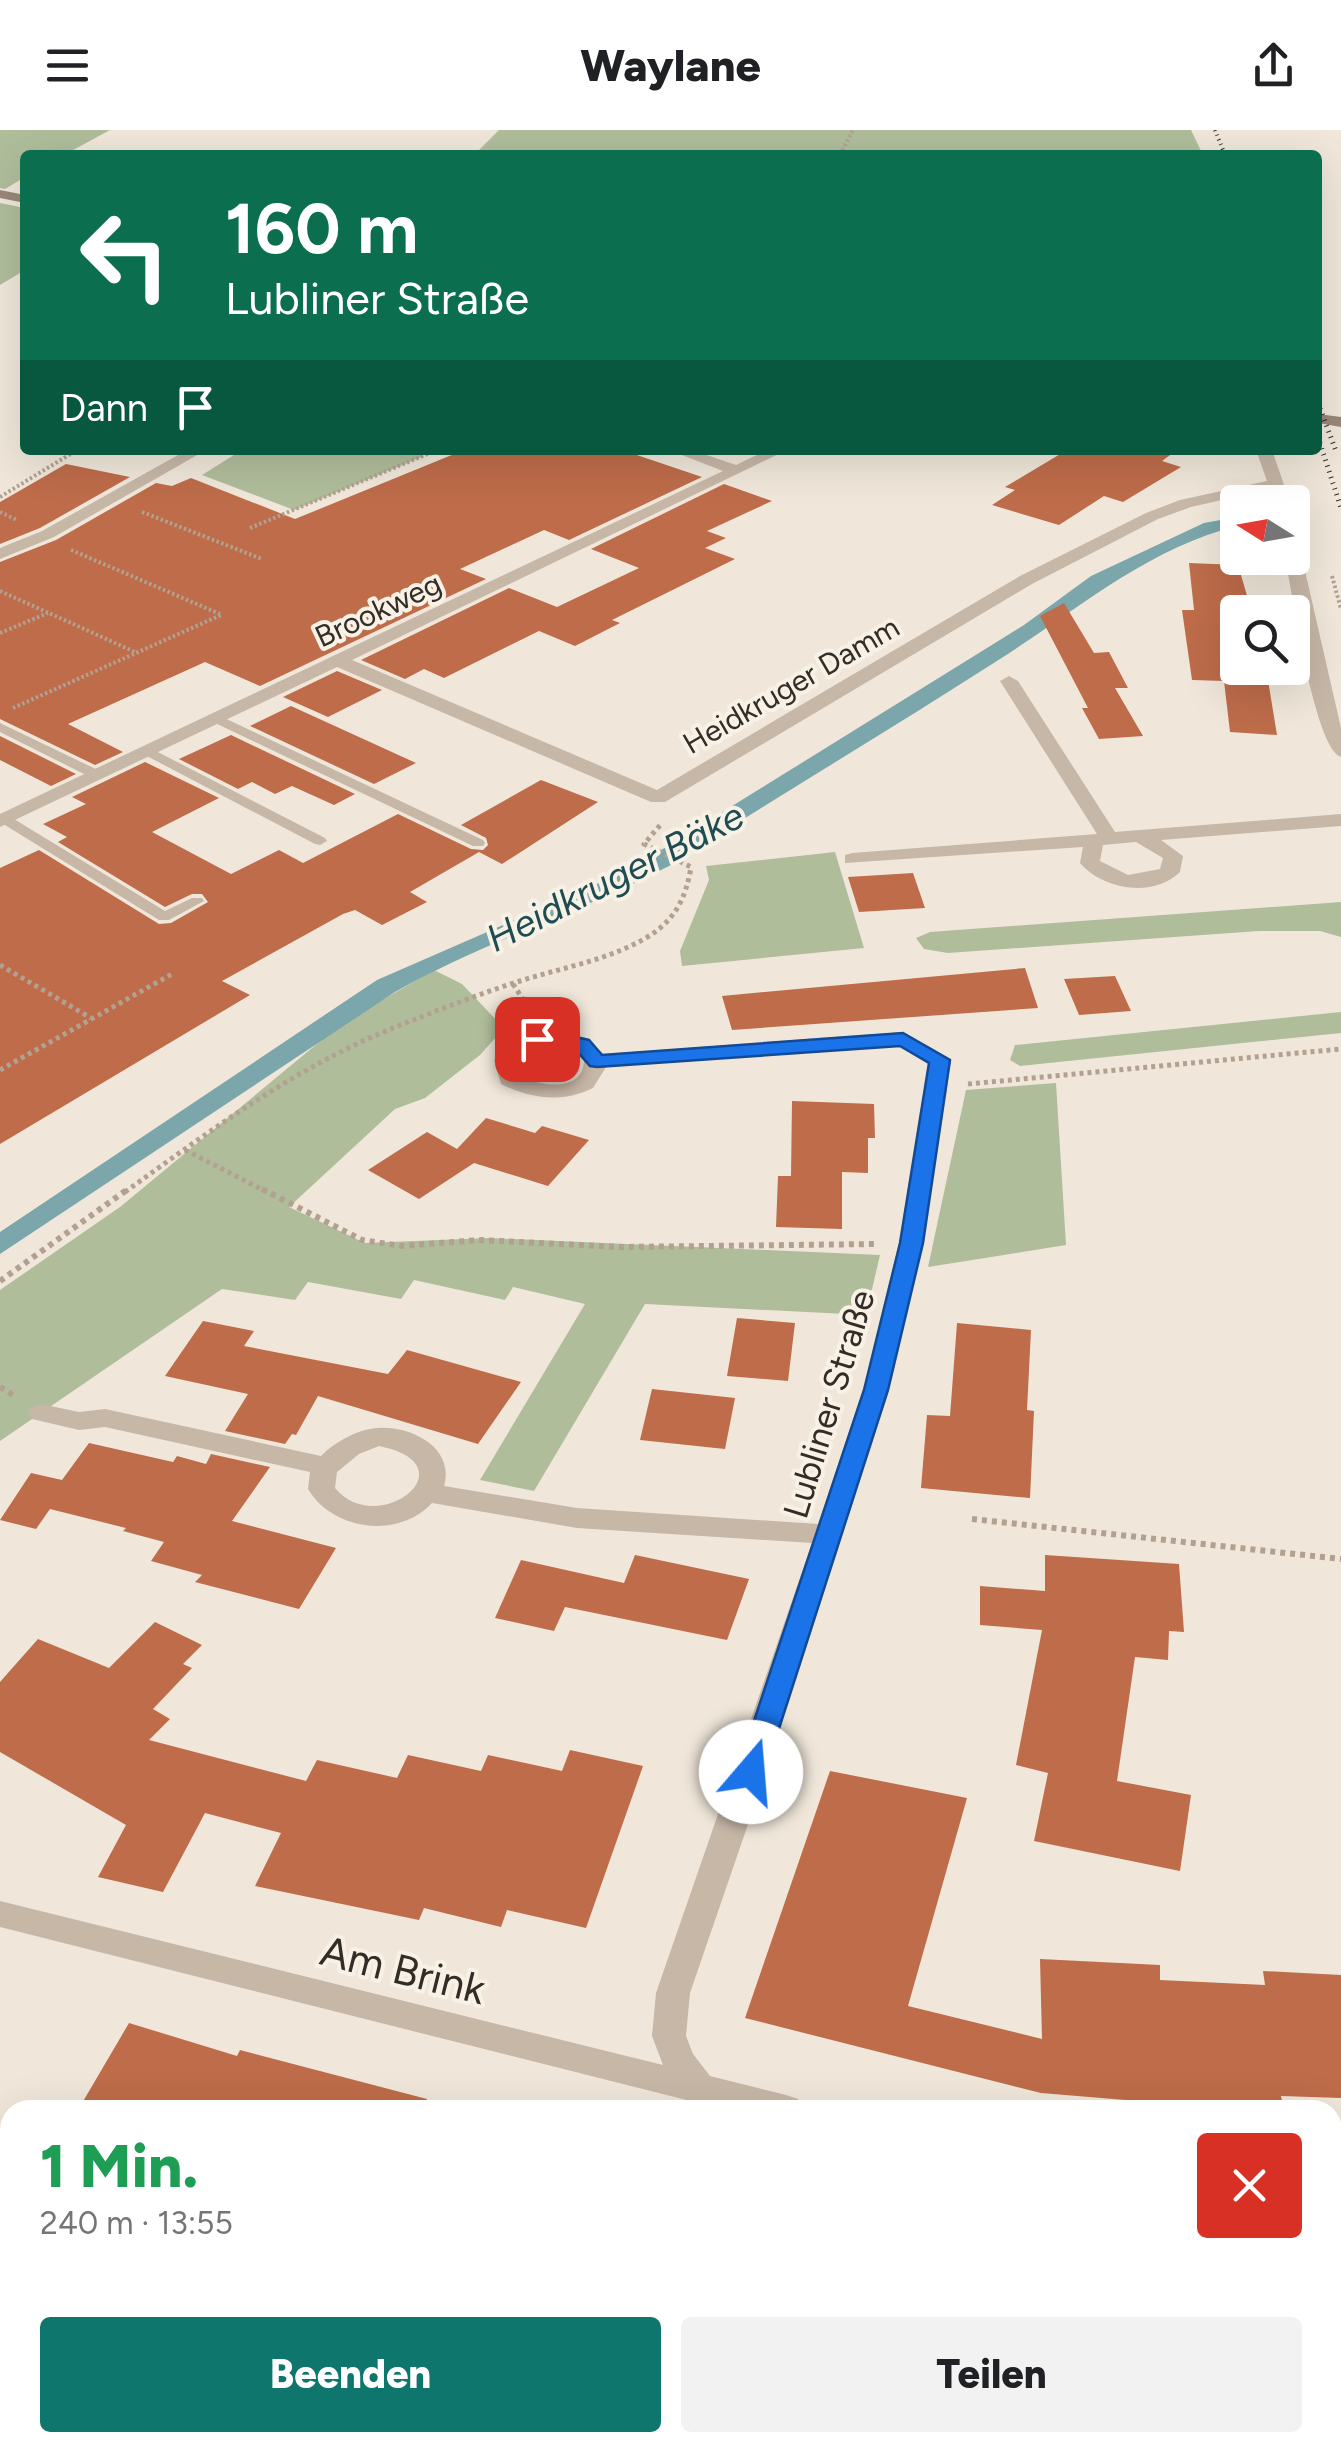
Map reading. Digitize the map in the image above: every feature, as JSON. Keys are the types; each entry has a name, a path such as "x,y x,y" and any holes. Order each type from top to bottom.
{"street":[{"path":"0,554 42,537 189,455"},
{"path":"692,455 737,470"},
{"name":"Brookweg","path":"2,820 768,455"},
{"path":"1266,455 1276,485"},
{"name":"Heidkruger Damm","path":"336,660 658,798 1026,580 1152,516 1186,503 1220,500"},
{"path":"1298,575 1328,717 1341,751"},
{"path":"1009,680 1102,840"},
{"path":"852,859 1341,820"},
{"path":"1102,840 1090,863 1107,876 1148,881 1170,872 1173,856 1141,837"},
{"path":"597,1061 903,1040 940,1060 937,1087"},
{"name":"Lubliner Straße","path":"698,2088 679,2062 669,2036 673,1993 751,1772 876,1390 912,1243 937,1087"},
{"path":"41,1412 79,1421 105,1418 326,1466"},
{"path":"398,1438 429,1455 436,1470 430,1492 406,1510 386,1516 350,1513 325,1494 322,1482 326,1466 344,1447 360,1440 398,1438"},
{"path":"430,1492 495,1509 566,1517 828,1534"},
{"name":"Am Brink","path":"0,1914 746,2100"}],"lane":[{"path":"216,718 478,843"},
{"path":"0,727 98,775"},
{"path":"148,751 320,841"},
{"path":"2,820 164,917 197,902"}],"path":[{"path":"0,497 69,455"},
{"path":"250,528 426,455"},
{"path":"112,500 262,559"},
{"path":"0,714 222,614 42,537"},
{"path":"0,590 136,653"},
{"path":"0,633 49,612"},
{"path":"0,1281 251,1104 348,1048 513,984 604,958 644,938 683,898 691,867 644,844"},
{"path":"0,965 92,1018"},
{"path":"0,1070 172,974"},
{"path":"937,1087 1341,1049"},
{"path":"185,1150 362,1240 402,1246 479,1240 658,1247 912,1243"},
{"path":"972,1519 1341,1559"}],"green space":[{"path":"0,130 110,130 73,150 20,150 20,180 0,188"},
{"path":"499,130 1191,130 1201,150 479,150"},
{"path":"0,203 20,207 20,273 0,285"},
{"path":"234,455 424,456 294,510 202,475"},
{"path":"835,852 864,948 682,966 680,951 709,880 706,866"},
{"path":"1341,902 1341,937 1320,931 1259,931 948,953 924,949 916,938 930,932"},
{"path":"434,970 462,984 504,1028 480,1055 425,1098 395,1109 289,1207 365,1243 489,1238 880,1255 866,1315 645,1304 534,1491 480,1480 585,1304 513,1287 505,1300 414,1280 401,1299 308,1282 295,1300 222,1289 0,1441 0,1290 120,1207 341,1024"},
{"path":"1341,1012 1341,1033 1020,1066 1010,1060 1015,1045"},
{"path":"1056,1083 1066,1245 928,1267 966,1090"}],"water":[{"name":"Heidkruger Bäke","path":"1220,520 1220,531 1173,549 1114,582 1000,659 671,865 395,992 0,1254 0,1232 377,980 629,870 1024,625 1091,576 1204,523"}],"building":[{"path":"452,455 637,455 702,477 569,540 544,530 460,569 486,579 260,686 205,662 68,724 123,752 95,765 0,719 0,562 56,540 156,483 172,486 191,478 295,519"},
{"path":"1059,455 1170,455 1162,461 1181,467 1123,502 1104,496 1059,525 992,505 1015,490 1005,487"},
{"path":"66,464 130,477 40,528 0,544 0,502"},
{"path":"724,484 772,501 707,531 726,538 705,548 735,559 612,620 620,623 575,646 539,631 444,678 424,669 405,679 361,660 509,588 557,607 639,568 591,549"},
{"path":"1189,563 1220,564 1220,575 1241,575 1247,595 1220,595 1220,681 1192,680 1182,610 1194,610"},
{"path":"1064,603 1094,653 1109,652 1128,688 1115,688 1143,736 1099,739 1082,708 1088,708 1040,616"},
{"path":"337,671 382,690 328,717 283,697"},
{"path":"1224,685 1269,685 1277,735 1230,732"},
{"path":"291,706 416,763 374,784 250,726"},
{"path":"231,735 355,794 334,805 292,786 275,794 252,782 238,789 179,759"},
{"path":"0,736 76,774 51,786 0,760"},
{"path":"145,762 219,798 152,832 231,874 279,850 303,863 398,814 471,849 483,850 488,845 486,838 461,825 541,780 598,802 502,864 479,852 410,892 427,902 382,925 355,910 343,914 222,981 250,995 0,1144 0,868 39,850 159,924 171,923 208,902 202,894 192,894 165,907 58,842 67,837 43,824 86,804 72,797"},
{"path":"913,873 925,908 859,912 848,877"},
{"path":"1025,968 1038,1008 732,1030 722,996"},
{"path":"1115,976 1131,1011 1079,1015 1064,979"},
{"path":"792,1101 874,1104 875,1138 868,1138 868,1173 842,1172 842,1229 776,1227 778,1176 791,1176"},
{"path":"486,1118 535,1133 542,1126 589,1140 548,1186 474,1163 419,1199 368,1170 427,1132 457,1149"},
{"path":"737,1318 795,1323 788,1381 727,1376"},
{"path":"203,1321 254,1331 244,1346 388,1374 407,1350 521,1382 478,1444 318,1396 296,1435 292,1434 285,1444 225,1431 248,1394 165,1376"},
{"path":"957,1323 1031,1330 1027,1410 1034,1411 1030,1498 921,1488 927,1415 950,1416"},
{"path":"652,1389 735,1398 725,1449 640,1440"},
{"path":"89,1443 173,1462 177,1456 206,1464 211,1454 270,1467 232,1521 336,1548 299,1609 195,1582 202,1575 151,1561 164,1542 123,1531 126,1528 50,1509 36,1529 0,1520 31,1473 62,1480"},
{"path":"635,1555 749,1579 727,1640 565,1607 554,1631 495,1618 521,1560 624,1583"},
{"path":"1045,1555 1179,1564 1184,1632 1169,1631 1168,1660 1135,1657 1117,1781 1191,1795 1180,1871 1034,1841 1048,1773 1016,1765 1042,1630 980,1625 980,1586 1045,1591"},
{"path":"155,1622 202,1645 183,1664 192,1668 153,1709 170,1719 149,1740 306,1781 317,1760 397,1778 408,1755 481,1771 488,1755 562,1771 570,1750 643,1766 586,1928 507,1910 501,1927 424,1908 419,1920 255,1886 281,1833 205,1813 163,1892 98,1877 126,1825 0,1752 0,1682 38,1639 109,1668"},
{"path":"830,1771 967,1798 908,2006 1042,2039 1040,1959 1160,1965 1160,1980 1265,1985 1263,1971 1341,1975 1341,2098 1126,2100 1041,2093 745,2018"},
{"path":"129,2023 237,2056 240,2050 427,2099 427,2100 84,2100"}],"railway":[{"path":"1215,130 1223,150"},
{"path":"1322,414 1336,451"},
{"path":"1322,449 1341,508"}],"route":[{"path":"537,1039 582,1044 597,1061 903,1040 940,1060 912,1243 876,1390 751,1772"}]}
